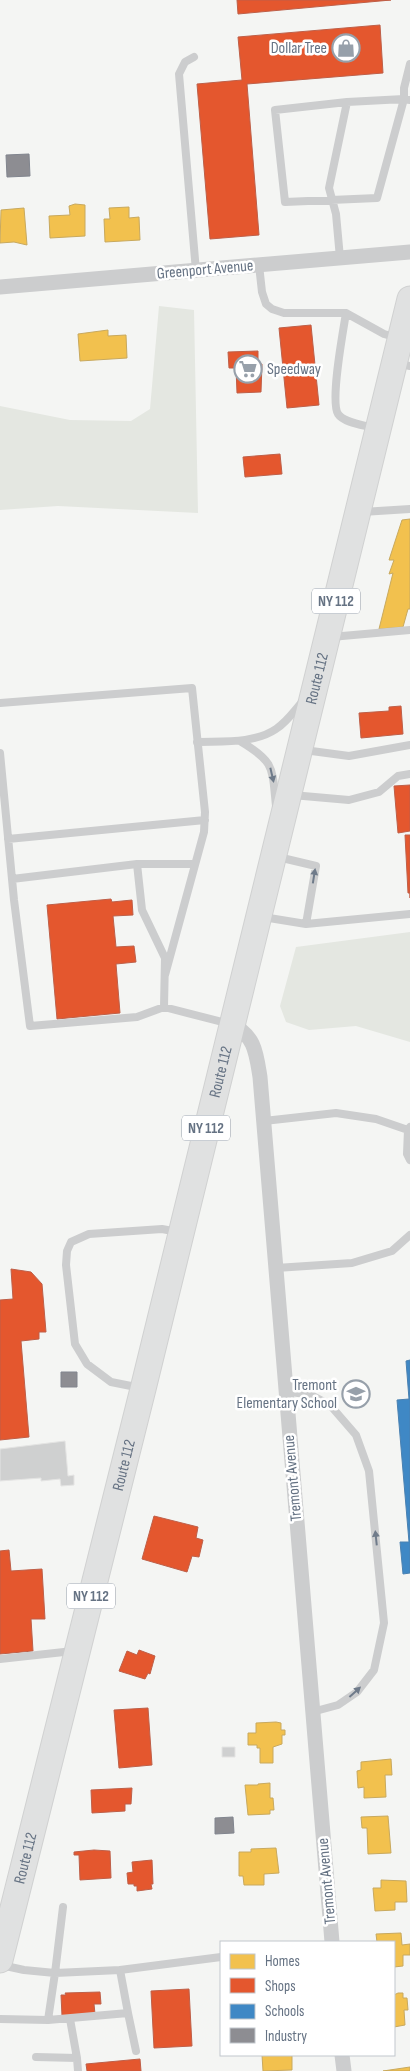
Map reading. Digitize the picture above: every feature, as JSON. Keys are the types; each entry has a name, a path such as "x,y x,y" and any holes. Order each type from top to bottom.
{"main road":[{"name":"Route 112","path":"0,1960 143,1389 378,429 402,356 410,299"}],"street":[{"name":"Greenport Avenue","path":"0,287 410,252"},
{"name":"Tremont Avenue","path":"231,1024 247,1035 253,1044 260,1077 332,1941"},
{"path":"342,2056 344,2071"}],"lane":[{"path":"194,56 185,62 178,74 196,270"},
{"path":"407,100 347,102 275,110 285,202 377,198 407,100 404,88 410,64"},
{"path":"340,258 336,214 329,188 347,102"},
{"path":"259,265 262,292 266,304 272,309 284,313 346,313 384,334 402,356"},
{"path":"346,313 335,395 337,413 342,418 378,429"},
{"path":"358,512 410,510"},
{"path":"326,638 410,630"},
{"path":"0,703 192,688 205,820 204,832 165,975"},
{"path":"197,742 240,740 267,734 277,729 314,689"},
{"path":"240,740 260,753 272,772 279,829"},
{"path":"299,749 349,756 410,745"},
{"path":"0,753 12,879 30,1026 137,1017 164,1007 231,1024"},
{"path":"288,794 349,800 379,792 398,776 410,774"},
{"path":"8,839 205,820"},
{"path":"273,856 316,866 306,924"},
{"path":"12,879 137,864 194,864"},
{"path":"137,864 142,910 164,958 164,1007"},
{"path":"258,916 306,924 410,914"},
{"path":"264,1121 336,1113 376,1119 409,1128 407,1154 410,1160"},
{"path":"143,1389 111,1382 87,1364 75,1344 66,1265 67,1250 71,1242 89,1234 162,1229 180,1232"},
{"path":"276,1268 352,1263 392,1250 410,1235"},
{"path":"285,1391 311,1395 330,1405 356,1435 369,1471 384,1623 374,1670 357,1692 338,1705 312,1712"},
{"path":"0,1659 77,1650"},
{"path":"48,2020 63,1907"},
{"path":"0,1965 55,1973 120,1970 220,1957"},
{"path":"120,1970 136,2051"},
{"path":"0,2019 70,2019 128,2013"},
{"path":"70,2019 78,2058 78,2071"},
{"path":"36,2057 78,2058"}],"shaded area":[{"path":"159,306 194,310 198,513 58,506 0,510 0,406 70,420 131,421 150,409"},
{"path":"410,932 410,1042 356,1026 309,1030 286,1022 280,1006 296,947"}],"building: Homes":[{"path":"75,204 85,205 85,236 50,238 49,216 70,215 69,206"},
{"path":"129,207 129,218 139,217 140,240 105,242 104,219 110,219 109,208"},
{"path":"24,208 27,245 14,242 0,243 1,210"},
{"path":"108,330 108,336 126,335 127,358 80,361 78,334"},
{"path":"410,519 410,609 408,609 403,627 379,629 393,573 389,574 394,560 389,560 402,520"},
{"path":"256,1723 281,1723 281,1730 285,1730 285,1735 282,1735 282,1744 273,1747 273,1763 260,1763 260,1748 257,1748 257,1745 248,1745 248,1733 256,1733"},
{"path":"391,1759 392,1775 385,1775 386,1797 364,1798 364,1787 358,1788 357,1771 361,1770 361,1762"},
{"path":"270,1783 270,1798 273,1798 274,1810 270,1810 270,1814 248,1815 245,1785"},
{"path":"388,1816 391,1853 368,1854 367,1828 362,1828 361,1817"},
{"path":"276,1848 279,1873 264,1874 264,1885 244,1885 243,1876 239,1876 239,1852 251,1852 251,1849"},
{"path":"381,1880 406,1881 407,1902 395,1902 395,1910 375,1911 373,1888 381,1888"},
{"path":"401,1933 402,1945 410,1944 410,1955 403,1955 403,1966 395,1967 395,1941 377,1941 376,1934"},
{"path":"403,1993 403,1998 407,1998 408,2010 404,2010 405,2025 395,2027 395,1994"},
{"path":"262,2056 292,2056 292,2070 263,2071"},
{"path":"410,2067 410,2071 383,2071"}],"building: Shops":[{"path":"237,0 391,0 238,14"},
{"path":"380,25 383,73 247,84 259,235 210,239 197,84 242,80 238,37"},
{"path":"311,325 319,405 287,408 279,328"},
{"path":"258,351 258,364 262,364 261,392 237,393 236,368 229,368 228,352"},
{"path":"280,454 282,474 245,477 243,457"},
{"path":"401,706 403,734 361,738 359,713 389,711 389,707"},
{"path":"410,785 410,831 398,833 394,786"},
{"path":"405,835 410,835 410,893 408,893"},
{"path":"111,899 112,902 132,900 133,915 113,916 116,947 134,946 136,962 116,964 120,1013 57,1019 47,905"},
{"path":"11,1269 31,1272 42,1284 46,1332 39,1332 39,1339 21,1341 29,1437 0,1440 0,1300 13,1299"},
{"path":"154,1516 198,1527 196,1538 203,1540 199,1557 192,1556 187,1572 142,1559"},
{"path":"9,1550 11,1571 42,1569 45,1619 31,1619 33,1651 0,1654 0,1551"},
{"path":"139,1650 155,1656 150,1674 148,1673 145,1679 119,1671 127,1651 137,1655"},
{"path":"148,1708 152,1765 119,1768 114,1710"},
{"path":"132,1788 131,1804 125,1804 125,1811 92,1813 91,1790"},
{"path":"110,1851 111,1878 80,1880 79,1855 74,1855 74,1852"},
{"path":"152,1860 152,1889 137,1891 137,1886 128,1884 127,1873 133,1872 132,1862"},
{"path":"189,1989 192,2046 154,2048 151,1991"},
{"path":"100,1992 101,2004 94,2004 95,2014 62,2016 61,1995 66,1995 65,1993"},
{"path":"140,2059 141,2071 87,2071 86,2064"}],"building: Schools":[{"path":"410,1360 410,1573 403,1574 400,1542 409,1542 397,1400 409,1399 406,1361"}],"building: Industry":[{"path":"29,154 30,176 7,177 6,155"},
{"path":"61,1372 77,1372 77,1387 61,1387"},
{"path":"233,1817 234,1833 215,1834 215,1818"}],"building: Other":[{"path":"65,1441 68,1476 74,1475 74,1485 61,1486 60,1479 41,1481 41,1478 0,1481 0,1449"},
{"path":"222,1747 235,1747 235,1757 222,1757"}],"place":[{"name":"Dollar Tree","path":"346,48"},
{"name":"Speedway","path":"248,369"},
{"name":"Tremont Elementary School","path":"356,1394"}]}
